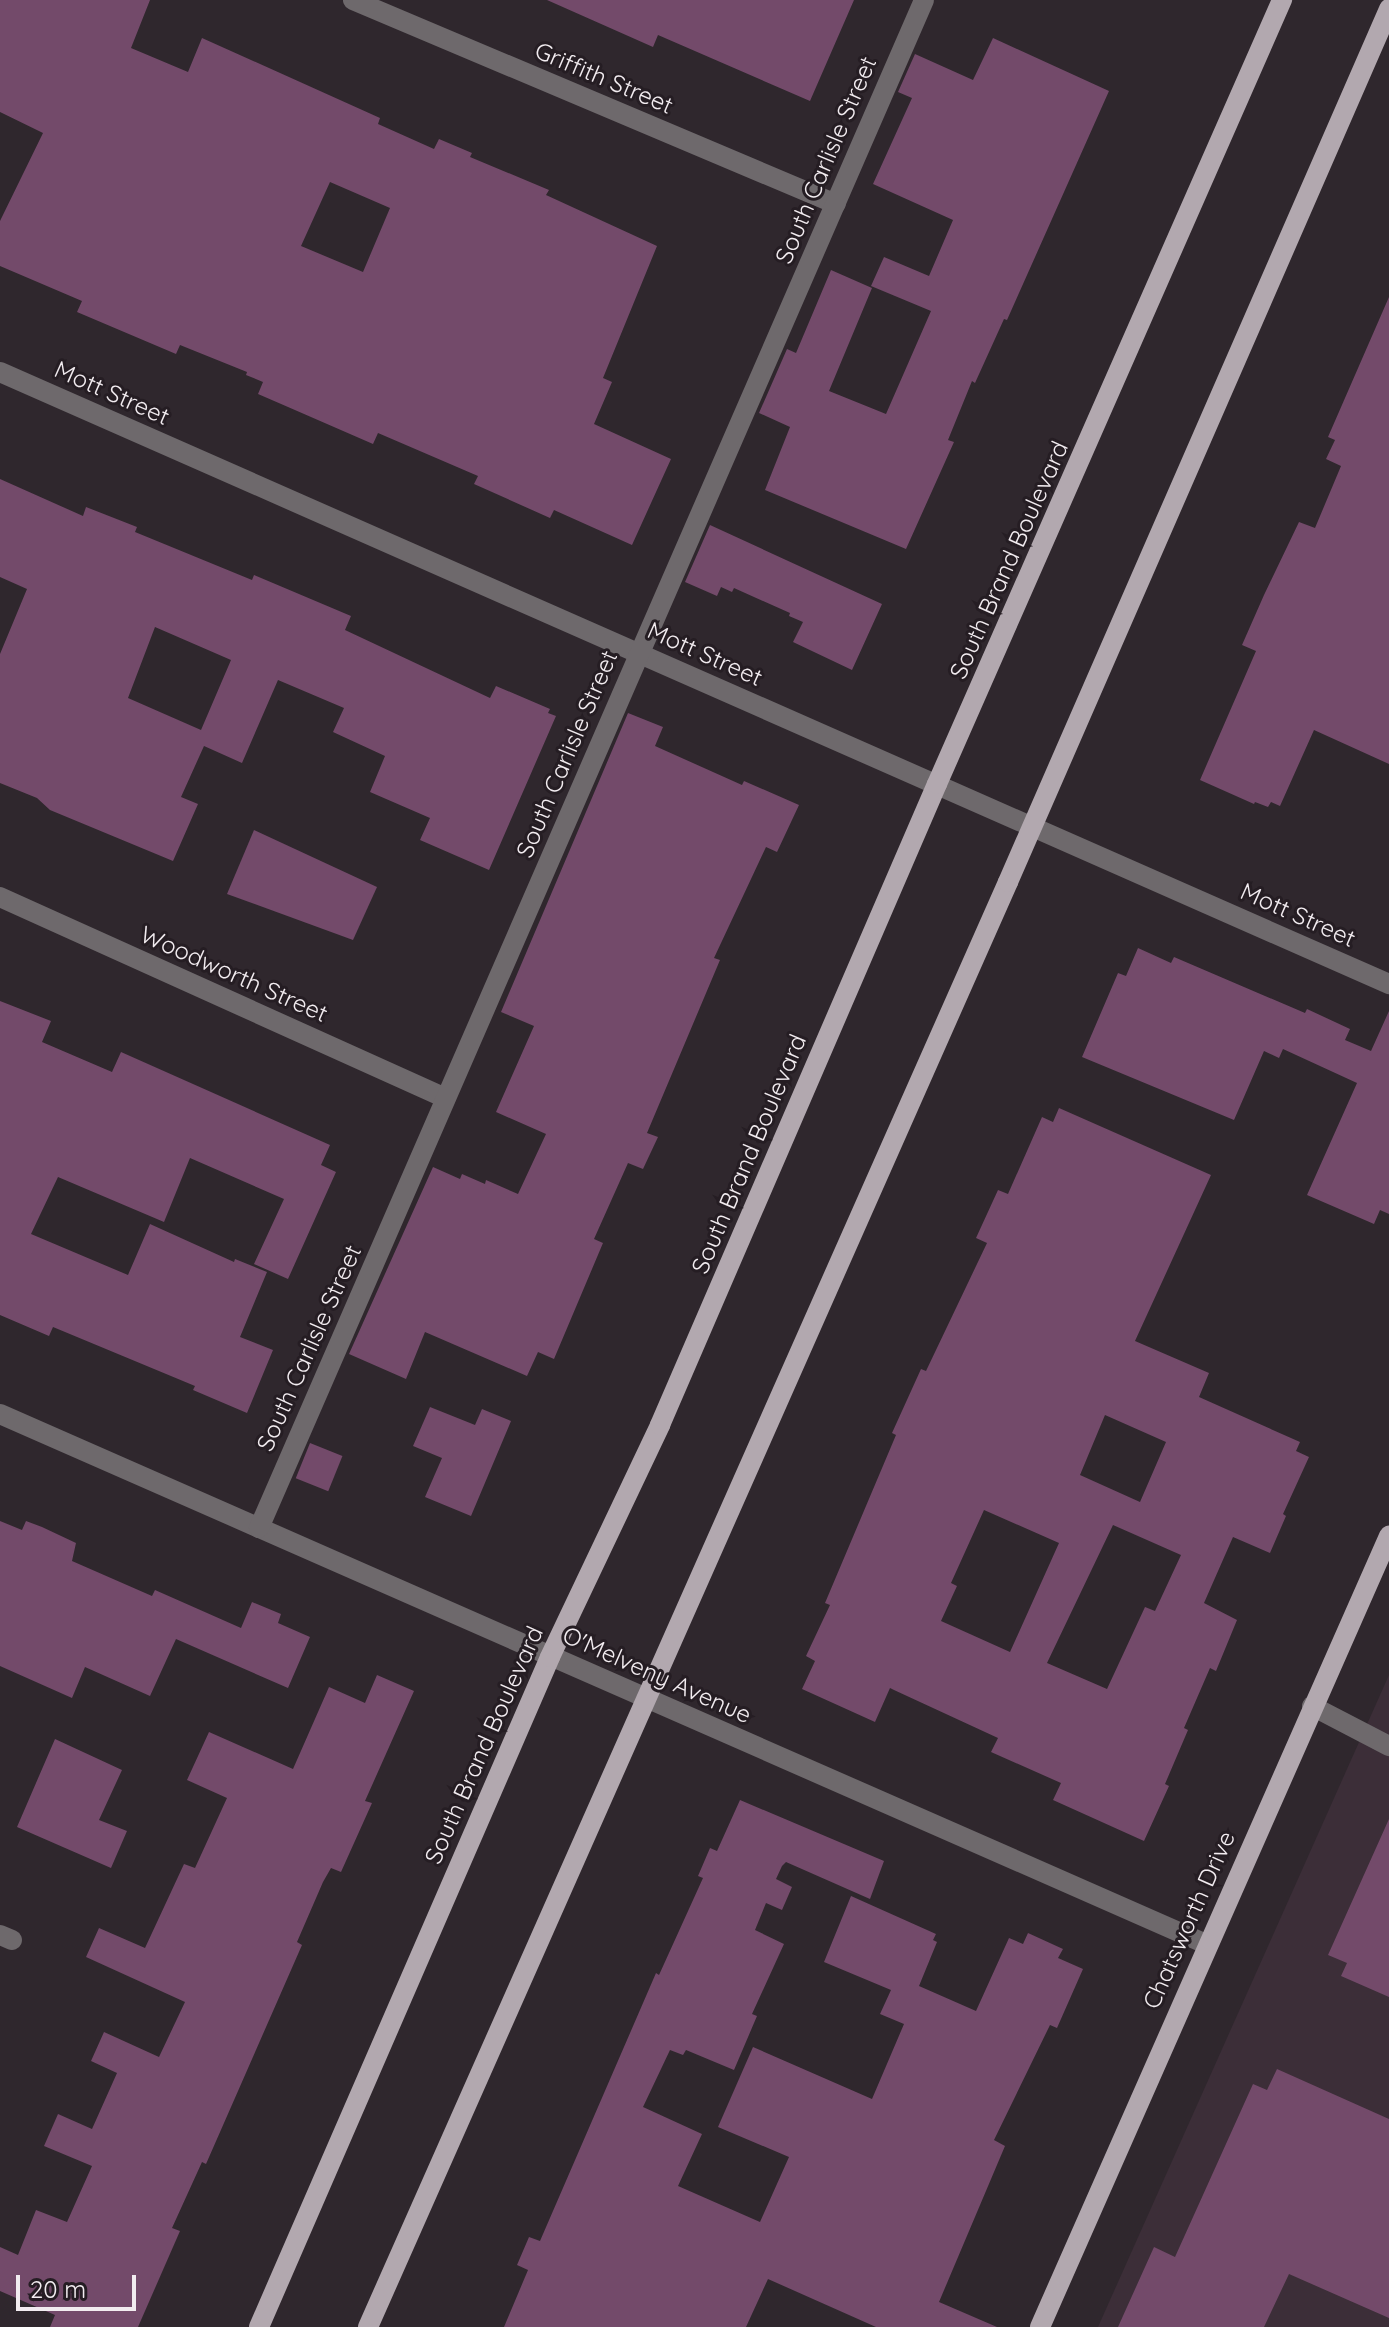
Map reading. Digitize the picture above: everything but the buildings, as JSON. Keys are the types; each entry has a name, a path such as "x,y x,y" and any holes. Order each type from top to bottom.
{"main road":[{"name":"South Brand Boulevard","path":"259,2327 550,1657 660,1425 937,784 1039,559 1282,0"},
{"path":"368,2327 1033,825 1389,9"},
{"name":"Chatsworth Drive","path":"1040,2327 1206,1944 1389,1536"}],"street":[{"name":"Griffith Street","path":"353,0 836,204"},
{"name":"South Carlisle Street","path":"259,1528 924,0"},
{"name":"Mott Street","path":"0,372 1389,984"},
{"name":"Woodworth Street","path":"0,897 446,1098"},
{"name":"O'Melveny Avenue","path":"0,1414 1206,1944"},
{"path":"1312,1706 1389,1746"}],"shaded area":[{"path":"1389,1675 1389,2327 1098,2327"}]}
